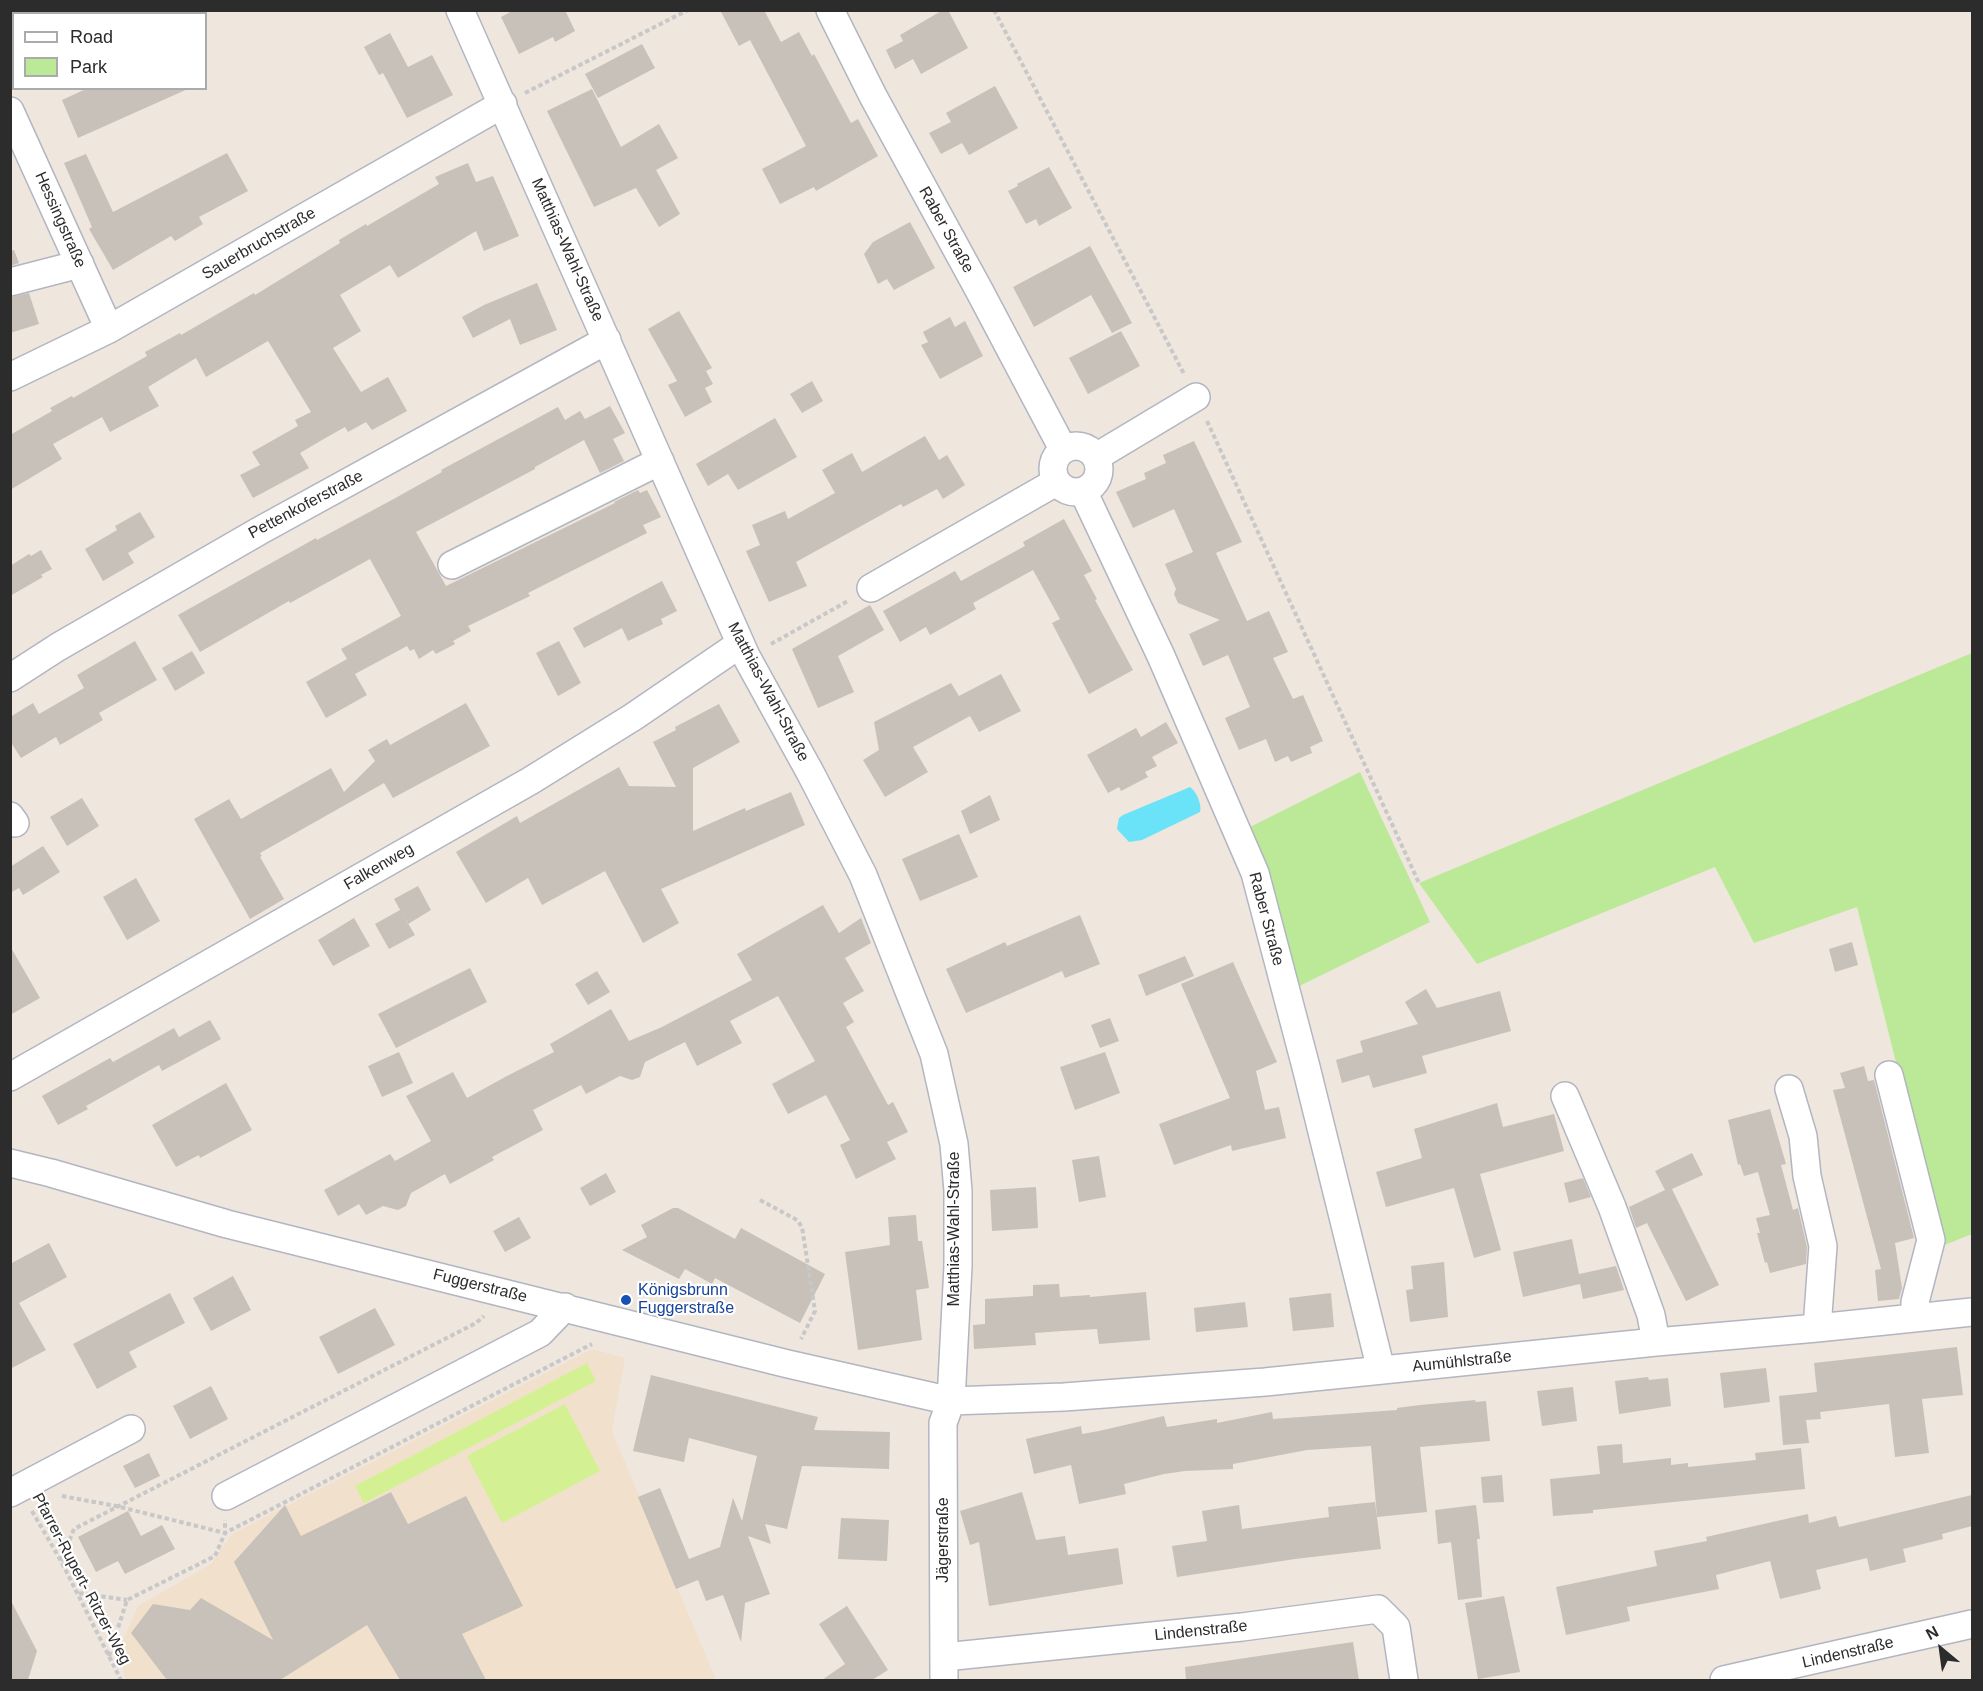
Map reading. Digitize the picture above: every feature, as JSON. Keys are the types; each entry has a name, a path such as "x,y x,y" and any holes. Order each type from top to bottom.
{"street":[{"name":"Matthias-Wahl-Straße","path":"460,10 743,650 853,856 934,1054 954,1144 958,1191 958,1266 951,1401"},
{"name":"Raber Straße","path":"831,10 873,96 1063,449"},
{"name":"Sauerbruchstraße","path":"10,377 110,329 502,104"},
{"name":"Hessingstraße","path":"10,111 110,329"},
{"path":"10,282 80,264"},
{"name":"Pettenkoferstraße","path":"10,678 58,647 261,530 607,340"},
{"path":"1096,457 1196,397"},
{"path":"1078,445 1086,447 1096,457 1099,474 1096,482 1083,491 1068,491 1056,482 1053,475 1054,460 1063,449 1078,445"},
{"path":"452,565 660,461"},
{"path":"871,588 1056,482"},
{"name":"Raber Straße","path":"1083,491 1165,665 1255,873 1306,1066 1381,1370"},
{"name":"Falkenweg","path":"10,1077 530,781 743,650"},
{"path":"1889,1075 1931,1240 1915,1302 1915,1317"},
{"path":"1789,1089 1803,1136 1807,1176 1823,1246 1817,1328"},
{"path":"1565,1096 1612,1207 1652,1315 1656,1342"},
{"name":"Fuggerstraße","path":"10,1163 226,1224 788,1364 951,1401"},
{"path":"226,1496 540,1333 565,1307"},
{"name":"Aumühlstraße","path":"951,1401 1089,1396 1265,1382 1972,1312"},
{"name":"Jägerstraße","path":"944,1669 943,1424 951,1401"},
{"path":"15,1491 131,1429"},
{"name":"Lindenstraße","path":"944,1669 1378,1609 1396,1627 1404,1680"},
{"name":"Lindenstraße","path":"1726,1680 1972,1624"}],"path":[{"path":"502,104 688,10"},
{"path":"994,10 1196,397 1237,482 1419,883"},
{"path":"743,650 871,588"},
{"path":"760,1200 797,1220 802,1227 815,1311 788,1364"},
{"path":"62,1562 74,1529 477,1323 513,1294"},
{"name":"Pfarrer-Rupert- Ritzer-Weg","path":"15,1491 62,1562 121,1680"},
{"path":"78,1593 127,1600 215,1556 225,1533 226,1496"},
{"path":"109,1656 127,1600"}],"shaded area":[{"path":"592,1349 625,1358 612,1431 716,1680 125,1680 120,1647 138,1606 211,1564 232,1534"}],"green space":[{"path":"1972,653 1972,1234 1942,1246 1857,907 1754,943 1715,867 1477,964 1419,883"},
{"path":"1360,772 1430,922 1285,993 1238,833"},
{"path":"587,1363 596,1381 364,1503 355,1486"},
{"path":"565,1404 600,1471 502,1523 467,1456"}],"water":[{"path":"1190,787 1198,799 1200,812 1142,840 1129,842 1117,829 1119,818 1123,815"}],"building":[{"path":"514,10 565,10 575,31 555,42 553,37 519,54 501,17"},
{"path":"720,10 764,10 781,42 799,32 812,56 814,54 851,123 858,119 878,156 816,191 814,187 780,204 762,169 806,146 750,40 739,46"},
{"path":"943,10 948,10 968,48 921,74 913,59 895,69 886,50 903,41 900,35"},
{"path":"390,33 408,67 432,55 453,95 407,118 383,73 379,75 364,47"},
{"path":"642,44 655,68 598,98 585,74"},
{"path":"995,86 1018,128 969,155 962,143 941,154 929,133 951,122 946,113"},
{"path":"592,89 621,147 659,124 678,158 656,170 680,214 659,227 636,188 594,207 547,111"},
{"path":"84,90 186,90 78,138 62,100"},
{"path":"227,153 248,191 199,217 203,224 175,241 171,236 113,270 89,229 92,227 64,163 86,154 113,212"},
{"path":"468,163 476,182 493,176 519,236 484,251 476,231 398,278 390,265 340,295 361,331 333,348 361,392 388,377 407,411 372,430 366,422 348,432 345,427 300,453 309,468 253,498 240,475 260,465 252,452 298,426 295,420 311,412 268,341 206,377 196,358 148,387 159,406 110,432 102,417 53,444 62,459 10,490 10,435 52,411 50,408 72,396 73,398 147,356 145,352 180,333 181,335 254,293 255,295 340,243 339,240 439,184 435,177"},
{"path":"1049,167 1072,208 1039,226 1036,219 1026,224 1008,191"},
{"path":"910,222 935,268 894,290 887,279 878,284 864,254 873,242"},
{"path":"1090,246 1132,323 1112,333 1091,295 1034,327 1013,287"},
{"path":"14,250 19,263 10,266 10,251"},
{"path":"537,283 557,330 520,345 510,319 473,338 462,317 484,305"},
{"path":"29,293 39,324 10,333 10,297"},
{"path":"679,311 712,368 706,371 713,384 705,388 712,402 685,417 668,385 677,381 648,329"},
{"path":"950,317 955,327 965,321 983,356 940,379 921,345 928,342 923,332"},
{"path":"1121,331 1140,366 1088,394 1069,358"},
{"path":"812,381 823,401 802,413 790,394"},
{"path":"610,406 625,433 613,439 624,461 600,473 584,440 535,469 416,532 446,586 638,490 640,493 647,490 661,517 643,525 647,533 528,593 530,596 468,626 471,631 453,641 455,644 436,654 433,650 419,659 414,649 410,651 407,646 355,674 367,695 326,718 306,682 347,659 341,649 401,616 370,559 290,603 289,601 200,652 178,615 558,407 565,420 580,411 585,419"},
{"path":"775,418 797,457 738,490 728,474 708,486 696,464"},
{"path":"925,436 939,460 947,455 965,485 943,499 937,489 903,507 901,504 796,562 807,586 769,602 746,551 760,545 752,525 785,511 788,519 835,493 822,470 852,453 862,472"},
{"path":"1194,441 1242,542 1216,553 1247,621 1269,611 1288,652 1273,658 1293,699 1303,695 1323,741 1310,747 1312,753 1291,762 1288,756 1275,762 1266,739 1239,750 1225,718 1250,707 1228,655 1203,666 1189,634 1220,620 1178,603 1174,594 1176,589 1165,564 1193,552 1174,509 1133,528 1116,492 1146,479 1144,473 1166,463 1163,455"},
{"path":"140,512 155,537 128,553 134,563 103,581 85,549 117,530 115,526"},
{"path":"1064,519 1092,571 1084,575 1097,599 1095,600 1133,670 1089,694 1052,623 1060,619 1033,570 973,603 976,609 930,635 926,627 900,642 883,611 955,571 961,581 1025,546 1023,542"},
{"path":"41,550 52,569 41,575 43,577 10,596 10,566 29,554 31,556"},
{"path":"662,581 677,611 661,619 663,624 628,641 622,628 584,648 573,628"},
{"path":"870,605 884,630 838,656 854,692 818,708 792,649"},
{"path":"135,641 157,680 99,713 103,720 60,745 56,737 21,758 10,741 10,717 33,703 39,714 84,688 77,675"},
{"path":"559,641 581,683 558,696 536,653"},
{"path":"192,651 205,673 175,691 162,668"},
{"path":"1001,674 1021,711 979,732 970,716 913,747 928,772 885,797 863,760 879,750 874,722 951,683 959,696"},
{"path":"466,703 490,746 393,798 384,783 260,853 262,856 260,857 284,899 250,919 194,819 229,799 241,819 331,768 344,792 375,761 368,750 387,739 390,745"},
{"path":"719,704 740,742 693,768 693,831 745,808 746,811 791,792 805,825 661,889 679,923 643,943 605,871 542,905 528,878 486,903 456,852 517,816 520,823 619,767 629,786 676,787 653,742 676,730 675,727"},
{"path":"1166,722 1178,743 1152,757 1157,766 1145,772 1148,777 1121,791 1119,787 1108,793 1087,755 1136,728 1141,737"},
{"path":"990,795 1000,820 970,834 961,811"},
{"path":"82,798 99,826 67,846 50,817"},
{"path":"959,834 978,877 920,901 902,859"},
{"path":"43,846 60,872 23,895 19,888 10,893 10,867"},
{"path":"136,878 160,921 127,940 103,897"},
{"path":"418,886 431,910 408,924 394,899"},
{"path":"823,905 839,933 861,918 871,943 845,958 864,991 843,1003 854,1022 846,1027 888,1105 893,1102 908,1132 887,1142 896,1159 856,1179 840,1145 850,1140 826,1095 788,1114 772,1084 815,1061 778,996 730,1021 742,1043 697,1066 685,1042 645,1062 640,1077 632,1080 620,1076 586,1094 581,1085 533,1110 543,1130 492,1157 494,1160 450,1184 445,1174 411,1193 406,1206 398,1210 383,1206 366,1215 359,1204 338,1216 324,1190 390,1154 395,1161 431,1141 406,1096 453,1072 467,1098 554,1052 550,1044 611,1009 629,1041 662,1027 752,980 737,954"},
{"path":"400,910 415,935 389,949 375,924"},
{"path":"1080,915 1100,964 1065,978 1062,971 966,1013 946,969 1005,942 1007,946"},
{"path":"354,918 370,946 333,966 318,940"},
{"path":"1852,942 1858,965 1835,972 1829,949"},
{"path":"10,946 40,998 10,1015"},
{"path":"1185,956 1194,976 1146,996 1138,975"},
{"path":"1233,962 1277,1062 1256,1071 1265,1110 1279,1107 1286,1138 1232,1151 1231,1145 1174,1165 1159,1124 1230,1098 1181,984"},
{"path":"470,968 487,1002 396,1048 378,1014"},
{"path":"597,971 610,992 588,1005 575,984"},
{"path":"1426,989 1437,1008 1500,991 1511,1031 1422,1056 1427,1073 1373,1088 1369,1075 1342,1083 1336,1060 1363,1052 1360,1041 1418,1024 1405,1002"},
{"path":"1110,1018 1119,1041 1100,1048 1091,1025"},
{"path":"210,1020 221,1039 162,1071 159,1065 86,1106 88,1109 58,1125 42,1096 110,1058 113,1062 174,1028 179,1037"},
{"path":"399,1052 413,1083 382,1097 368,1066"},
{"path":"1105,1052 1120,1093 1075,1110 1060,1067"},
{"path":"1864,1066 1868,1081 1874,1080 1914,1238 1895,1243 1902,1288 1899,1299 1878,1301 1875,1270 1881,1269 1833,1090 1845,1088 1840,1073"},
{"path":"226,1083 252,1130 200,1158 199,1155 176,1167 152,1125"},
{"path":"1497,1103 1503,1127 1554,1114 1564,1151 1480,1174 1501,1250 1474,1258 1454,1188 1386,1207 1376,1172 1422,1158 1414,1129"},
{"path":"1770,1109 1786,1164 1781,1165 1793,1210 1798,1208 1807,1247 1806,1264 1770,1273 1757,1233 1760,1233 1756,1218 1770,1215 1758,1172 1744,1176 1740,1164 1738,1165 1728,1120"},
{"path":"1692,1153 1703,1175 1672,1189 1719,1285 1686,1301 1647,1223 1636,1228 1629,1207 1665,1190 1655,1171"},
{"path":"1099,1156 1106,1197 1079,1202 1072,1160"},
{"path":"606,1173 616,1192 590,1206 580,1188"},
{"path":"1583,1178 1591,1197 1569,1203 1564,1183"},
{"path":"1036,1187 1038,1228 992,1231 990,1190"},
{"path":"673,1208 678,1208 735,1239 741,1228 825,1274 800,1323 715,1278 712,1284 685,1269 679,1279 622,1250 647,1237 641,1225"},
{"path":"916,1215 918,1241 922,1241 929,1288 916,1290 922,1340 858,1350 845,1252 890,1245 888,1217"},
{"path":"519,1217 531,1238 505,1252 493,1231"},
{"path":"1572,1239 1579,1274 1616,1266 1624,1290 1583,1299 1580,1284 1523,1297 1513,1252"},
{"path":"49,1243 67,1277 19,1303 46,1350 10,1369 10,1264"},
{"path":"1444,1262 1448,1317 1410,1322 1406,1290 1413,1289 1411,1266"},
{"path":"233,1276 251,1310 211,1331 193,1298"},
{"path":"1059,1284 1060,1297 1146,1292 1150,1340 1099,1344 1097,1329 1035,1333 1036,1345 974,1349 973,1325 985,1324 985,1299 1033,1296 1033,1285"},
{"path":"170,1293 185,1323 129,1352 137,1367 97,1389 73,1344"},
{"path":"1331,1293 1334,1327 1293,1331 1289,1298"},
{"path":"1245,1302 1248,1327 1196,1332 1194,1308"},
{"path":"375,1308 395,1345 338,1374 319,1337"},
{"path":"1957,1347 1963,1395 1922,1399 1929,1453 1895,1457 1889,1404 1820,1412 1821,1419 1806,1420 1809,1443 1783,1445 1779,1396 1817,1392 1814,1363"},
{"path":"1766,1368 1770,1402 1724,1408 1720,1373"},
{"path":"651,1375 818,1417 814,1430 890,1432 889,1469 802,1466 787,1529 765,1524 771,1544 748,1536 770,1594 745,1603 741,1642 723,1595 706,1601 698,1580 676,1589 638,1497 660,1488 689,1559 720,1547 733,1498 742,1521 757,1456 689,1438 684,1462 633,1451"},
{"path":"1648,1377 1649,1380 1668,1378 1671,1406 1619,1414 1615,1381"},
{"path":"211,1386 228,1419 190,1439 173,1406"},
{"path":"1573,1387 1577,1421 1542,1426 1537,1391"},
{"path":"1476,1400 1475,1402 1486,1401 1490,1441 1420,1447 1427,1512 1377,1517 1371,1446 1307,1450 1233,1464 1233,1469 1164,1474 1124,1484 1126,1494 1079,1504 1071,1465 1034,1474 1026,1439 1081,1426 1082,1434 1164,1416 1167,1427 1217,1419 1217,1423 1272,1412 1273,1419 1397,1410 1397,1408 1420,1405"},
{"path":"1622,1444 1623,1463 1671,1458 1671,1465 1688,1463 1688,1467 1756,1460 1755,1453 1801,1448 1805,1489 1553,1516 1550,1479 1600,1474 1597,1446"},
{"path":"149,1453 160,1476 135,1488 123,1466"},
{"path":"1502,1475 1504,1502 1483,1503 1481,1477"},
{"path":"391,1492 408,1524 466,1496 523,1606 462,1634 486,1680 400,1680 367,1625 280,1680 167,1680 131,1633 153,1604 190,1610 201,1598 273,1640 234,1562 285,1505 301,1536"},
{"path":"1022,1492 1036,1540 1065,1536 1068,1555 1118,1548 1123,1584 989,1606 979,1542 970,1545 960,1511"},
{"path":"1972,1495 1972,1526 1942,1534 1943,1539 1903,1549 1906,1562 1870,1571 1867,1558 1816,1570 1821,1589 1780,1599 1770,1561 1716,1575 1719,1589 1627,1607 1630,1621 1566,1635 1556,1587 1657,1566 1654,1551 1707,1541 1706,1537 1808,1514 1809,1523 1836,1516 1839,1527"},
{"path":"1375,1502 1381,1549 1177,1577 1172,1546 1207,1541 1202,1511 1239,1505 1242,1529 1329,1517 1328,1507"},
{"path":"1476,1505 1482,1597 1458,1600 1451,1542 1438,1544 1435,1510"},
{"path":"128,1511 141,1536 162,1525 175,1549 125,1574 118,1561 96,1572 78,1537"},
{"path":"841,1518 889,1520 887,1561 838,1559"},
{"path":"1504,1596 1520,1672 1478,1679 1465,1603"},
{"path":"10,1599 37,1651 28,1680 10,1680"},
{"path":"847,1606 888,1670 872,1680 822,1680 845,1664 819,1624"},
{"path":"1353,1642 1359,1680 1186,1680 1185,1667"}],"place":[{"name":"Königsbrunn Fuggerstraße","path":"626,1300"}]}
